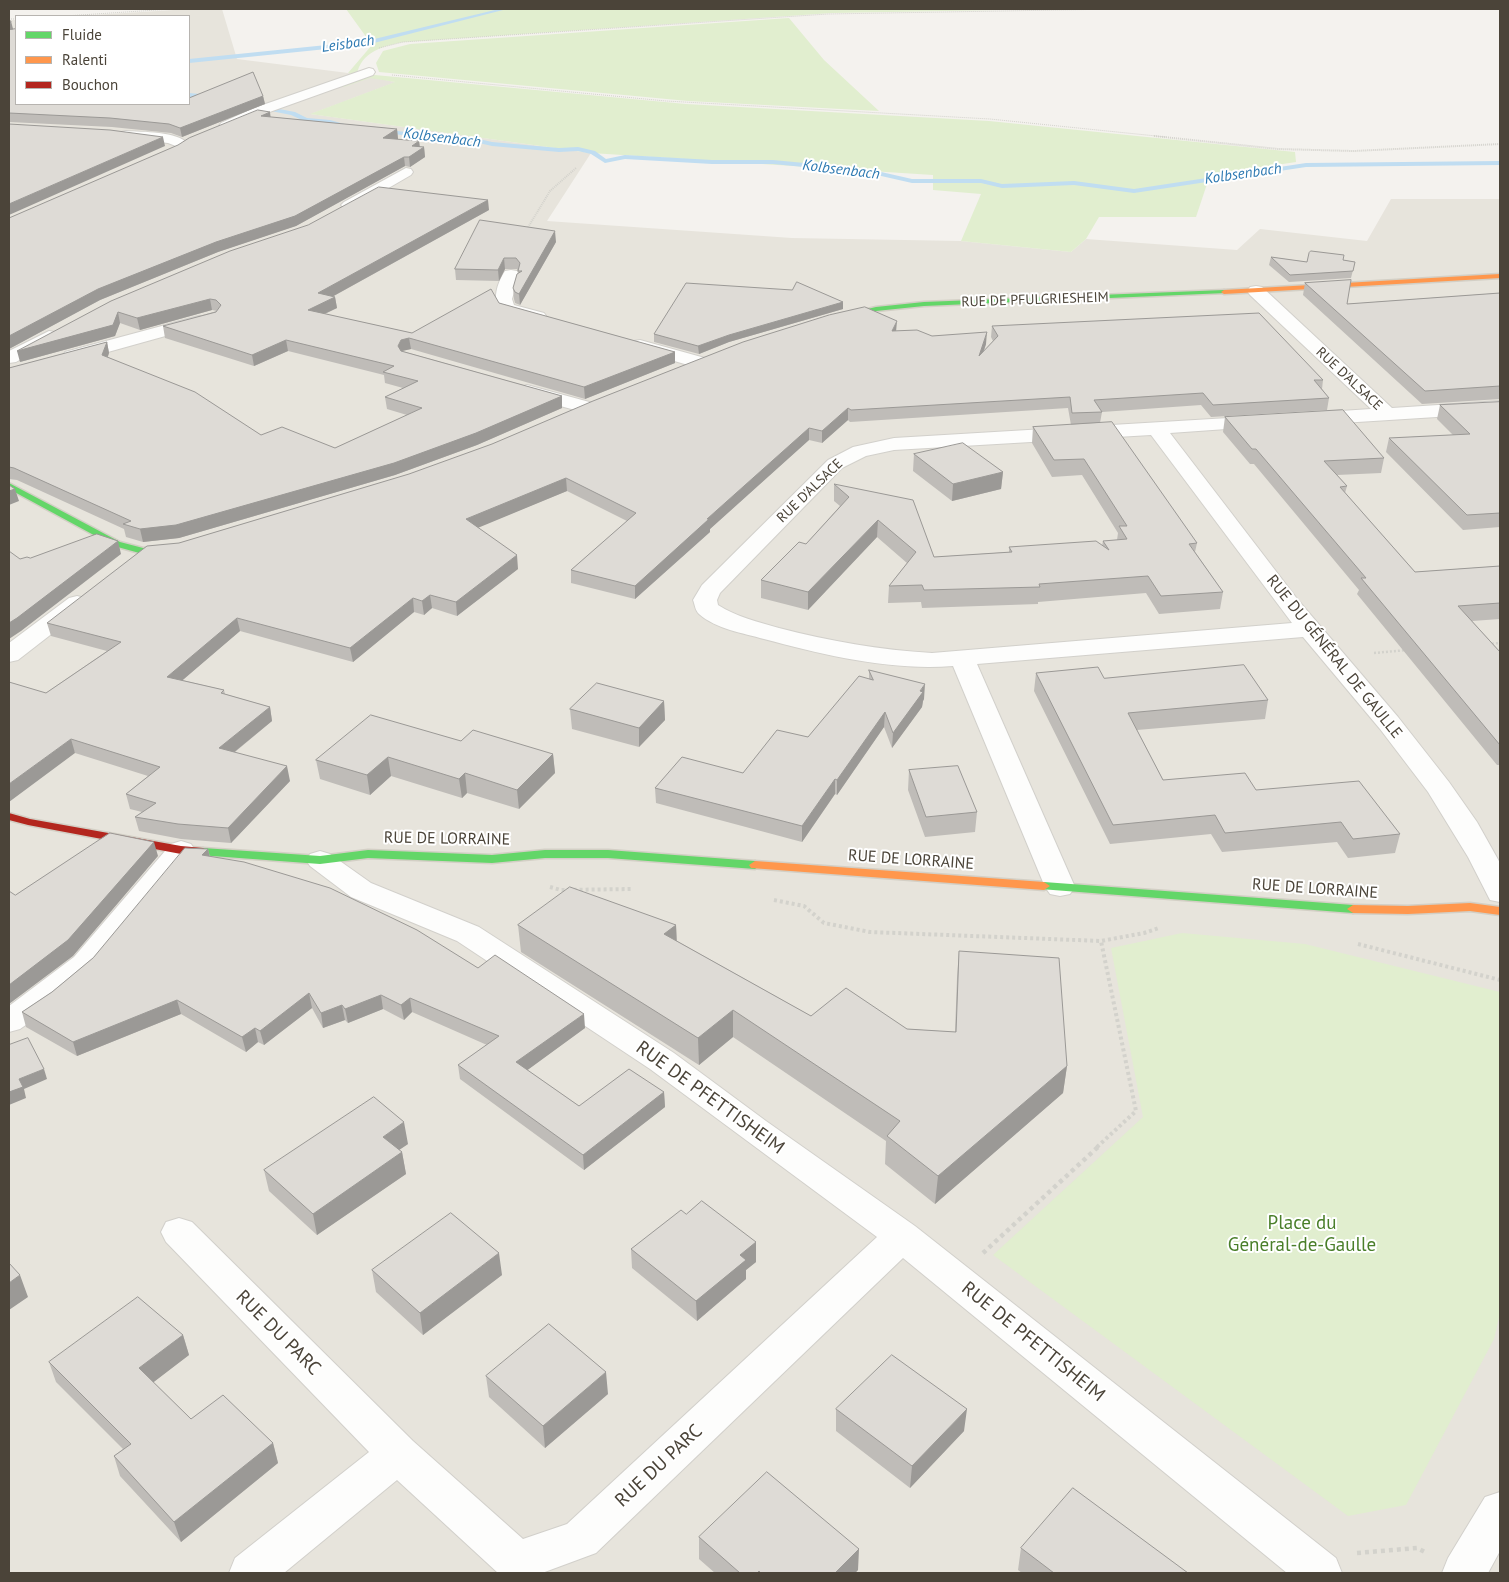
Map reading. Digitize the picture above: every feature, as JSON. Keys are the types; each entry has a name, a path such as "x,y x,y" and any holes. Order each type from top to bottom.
{"main road":[{"name":"RUE DE PFULGRIESHEIM","path":"824,320 876,309 924,304 1256,291 1500,276"},
{"path":"681,369 703,360"},
{"path":"568,415 590,406"},
{"path":"9,486 117,544 143,551 190,544"},
{"path":"9,816 56,827 181,850 320,860"},
{"name":"RUE DE LORRAINE","path":"320,860 368,854 492,859 545,854 608,854 1363,910 1422,910 1462,906 1500,911"}],"street":[{"path":"217,130 265,109 369,72"},
{"path":"112,133 171,139 187,143 165,154"},
{"path":"335,213 406,172"},
{"path":"511,275 503,299 506,308 554,322"},
{"name":"RUE D'ALSACE","path":"1256,291 1387,414"},
{"path":"56,361 212,317"},
{"path":"9,358 66,328"},
{"path":"621,340 703,360"},
{"path":"9,373 28,368"},
{"path":"512,386 590,406"},
{"path":"1387,414 1500,407"},
{"name":"RUE D'ALSACE","path":"1310,629 962,658 897,658 833,649 720,618 707,608 705,600 710,590 834,464 860,451 894,444 1387,414"},
{"name":"RUE DU GÉNÉRAL DE GAULLE","path":"1156,428 1310,629 1445,796 1483,855 1500,892"},
{"path":"119,570 143,551"},
{"path":"9,655 96,588"},
{"path":"962,658 1060,887"},
{"path":"9,1021 44,998 84,964 181,850"},
{"name":"RUE DE PFETTISHEIM","path":"320,860 361,890 468,934 662,1060 761,1135 902,1236 1320,1573"},
{"name":"RUE DU PARC","path":"179,1232 398,1454 517,1562 581,1539 902,1236"},
{"path":"251,1573 398,1454"},
{"path":"1464,1573 1500,1510"}],"path":[{"path":"79,15 172,9"},
{"path":"1118,9 828,14 403,42 383,46 370,53 366,64 369,72 666,101 990,119 1278,149 1354,151 1500,144"},
{"path":"511,275 521,241 538,209 550,191 576,168"},
{"path":"1481,644 1500,642"},
{"path":"1333,657 1412,650"},
{"path":"542,884 561,890 634,889"},
{"path":"769,900 804,906 824,923 870,932 1101,941 1144,933 1161,927"},
{"path":"948,1272 978,1257 1136,1111 1101,941"},
{"path":"1356,943 1500,980"}],"shaded area":[{"path":"222,9 237,59 348,73 396,82 311,114 591,153 547,221 792,238 961,241 1071,252 1086,239 1237,250 1260,229 1367,241 1391,199 1500,199 1500,1573 9,1573 9,20 15,20 15,105 190,105 190,15 92,15"}],"green space":[{"path":"346,9 1057,9 832,13 405,42 389,45 368,55 359,67 357,75 348,73 372,45"},
{"path":"789,18 824,60 879,111 688,101 379,72 376,63 383,51 410,44"},
{"path":"364,74 686,104 989,121 1295,152 1296,162 1210,175 1196,217 1099,217 1086,239 1071,252 961,241 981,194 933,190 933,175 591,153 310,114 395,82 370,78 344,87 334,85"},
{"name":"Place du Général-de-Gaulle","path":"1182,933 1305,944 1500,992 1500,1313 1494,1339 1406,1505 1348,1516 993,1255 1143,1117 1111,948"}],"building":[{"path":"15,29 15,105 190,105 190,98 253,72 263,96 180,128 169,124 110,118 9,113 9,30"},
{"path":"258,110 270,112 261,116 397,129 383,138 419,141 412,146 424,147 409,157 404,157 295,216 216,242 98,289 9,336 9,218 178,145 189,138"},
{"path":"9,124 110,130 163,137 9,204"},
{"path":"379,187 488,200 318,293 335,297 308,310 412,333 491,289 499,303 675,352 584,387 409,338 401,340 398,346 401,351 562,396 476,433 394,463 176,525 140,529 123,524 131,521 9,467 9,368 107,342 102,355 195,392 261,435 282,427 335,448 422,408 385,397 418,381 383,372 394,366 286,340 252,355 163,326 216,312 221,305 216,300 210,299 137,318 118,312 113,325 17,351 111,301 230,251 308,225"},
{"path":"480,220 555,231 519,294 513,288 517,274 522,271 518,271 520,263 516,258 504,258 498,270 455,269"},
{"path":"1311,251 1344,255 1343,260 1355,262 1353,271 1290,275 1271,257 1307,262"},
{"path":"1351,280 1347,304 1500,293 1500,386 1425,391 1305,283"},
{"path":"797,282 843,302 729,335 698,346 654,334 686,283 792,290"},
{"path":"865,307 897,321 892,331 917,330 932,336 987,332 979,356 998,336 992,326 1259,313 1323,380 1314,380 1329,398 1213,405 1203,393 1094,400 1102,412 1072,413 1070,397 851,410 848,408 822,431 809,428 635,586 571,570 636,513 566,478 466,519 517,555 456,602 430,595 422,601 413,598 350,648 237,618 167,677 224,690 221,693 270,707 219,748 287,766 228,828 178,824 135,817 156,803 126,794 160,767 71,739 9,784 9,682 46,693 121,642 47,623 147,546 179,543 409,474 492,444 593,401 743,342 829,315"},
{"path":"1500,402 1500,513 1467,515 1389,438 1470,434 1440,405"},
{"path":"1343,410 1384,458 1324,461 1347,486 1340,487 1415,572 1500,566 1500,603 1458,606 1500,652 1500,745 1361,578 1366,578 1256,449 1252,449 1225,417"},
{"path":"1112,422 1197,543 1189,544 1223,592 1161,596 1148,576 1039,584 1040,587 924,590 922,585 889,586 916,552 878,520 808,592 761,580 799,542 806,544 849,497 834,484 913,500 934,557 1012,552 1009,547 1096,541 1109,550 1103,541 1127,539 1119,526 1127,526 1084,459 1054,460 1033,427"},
{"path":"963,443 1003,472 953,484 914,454"},
{"path":"9,485 15,489 9,491"},
{"path":"97,534 118,541 9,623 9,551 20,559 30,558"},
{"path":"1244,665 1268,700 1128,713 1163,780 1245,773 1256,790 1359,781 1400,834 1353,839 1341,822 1225,833 1215,815 1113,825 1036,673 1098,667 1104,678"},
{"path":"869,670 925,684 920,691 923,692 893,733 885,712 802,826 655,788 682,757 743,773 777,730 808,737 859,676 873,680"},
{"path":"597,683 664,701 639,728 570,709"},
{"path":"371,715 461,741 473,730 553,754 517,790 465,773 459,779 388,757 367,775 316,760"},
{"path":"958,766 977,812 926,817 909,770"},
{"path":"110,833 154,842 68,940 9,985 9,891 15,895"},
{"path":"185,848 208,849 202,855 244,862 330,888 417,930 478,968 495,955 584,1014 516,1062 579,1106 629,1069 664,1092 583,1155 458,1065 499,1036 410,998 401,1005 381,995 345,1009 342,1005 321,1013 309,993 260,1031 255,1028 242,1037 177,1000 73,1042 22,1012 52,992 93,958"},
{"path":"570,887 676,925 664,934 811,1016 846,988 907,1029 956,1032 959,951 1059,958 1067,1066 938,1176 887,1136 900,1121 733,1010 698,1038 518,925"},
{"path":"28,1038 44,1069 19,1079 23,1087 9,1092 9,1045"},
{"path":"374,1097 404,1122 383,1137 402,1152 313,1214 264,1170"},
{"path":"702,1201 756,1242 740,1255 746,1260 696,1301 631,1249 681,1210 686,1214"},
{"path":"451,1213 499,1253 420,1313 372,1270"},
{"path":"9,1263 20,1275 9,1283"},
{"path":"138,1297 183,1335 139,1368 191,1419 223,1395 273,1443 174,1522 114,1456 131,1444 49,1362"},
{"path":"549,1324 606,1372 543,1426 486,1376"},
{"path":"892,1355 967,1409 912,1466 836,1409"},
{"path":"767,1472 859,1549 835,1573 761,1573 759,1571 757,1573 740,1573 699,1537"},
{"path":"1073,1488 1188,1573 1054,1573 1021,1548"}],"waterway":[{"name":"Leisbach","path":"190,61 366,43 504,9"},
{"name":"Kolbsenbach","path":"190,95 211,97"},
{"name":"Kolbsenbach","path":"258,107 293,113 306,120 330,122 352,127"},
{"name":"Kolbsenbach","path":"382,131 445,139 466,138 492,144 559,150 578,149 593,152 605,161 625,157 712,162 773,162 815,166 831,171 868,171 912,181 981,181 1002,186 1074,183 1134,191 1306,165 1500,163"}],"traffic: fast":[{"path":"834,318 876,309 924,304 1224,292"},
{"path":"9,486 117,544 143,551 178,548"},
{"path":"203,852 320,860 368,854 492,859 545,854 608,854 755,865"},
{"path":"1044,886 1353,909"}],"traffic: slow":[{"path":"1224,292 1500,276"},
{"path":"755,865 1044,886"},
{"path":"1353,909 1408,910 1470,907 1500,911"}],"traffic: jam":[{"path":"9,816 28,822 181,850 203,852"}]}
